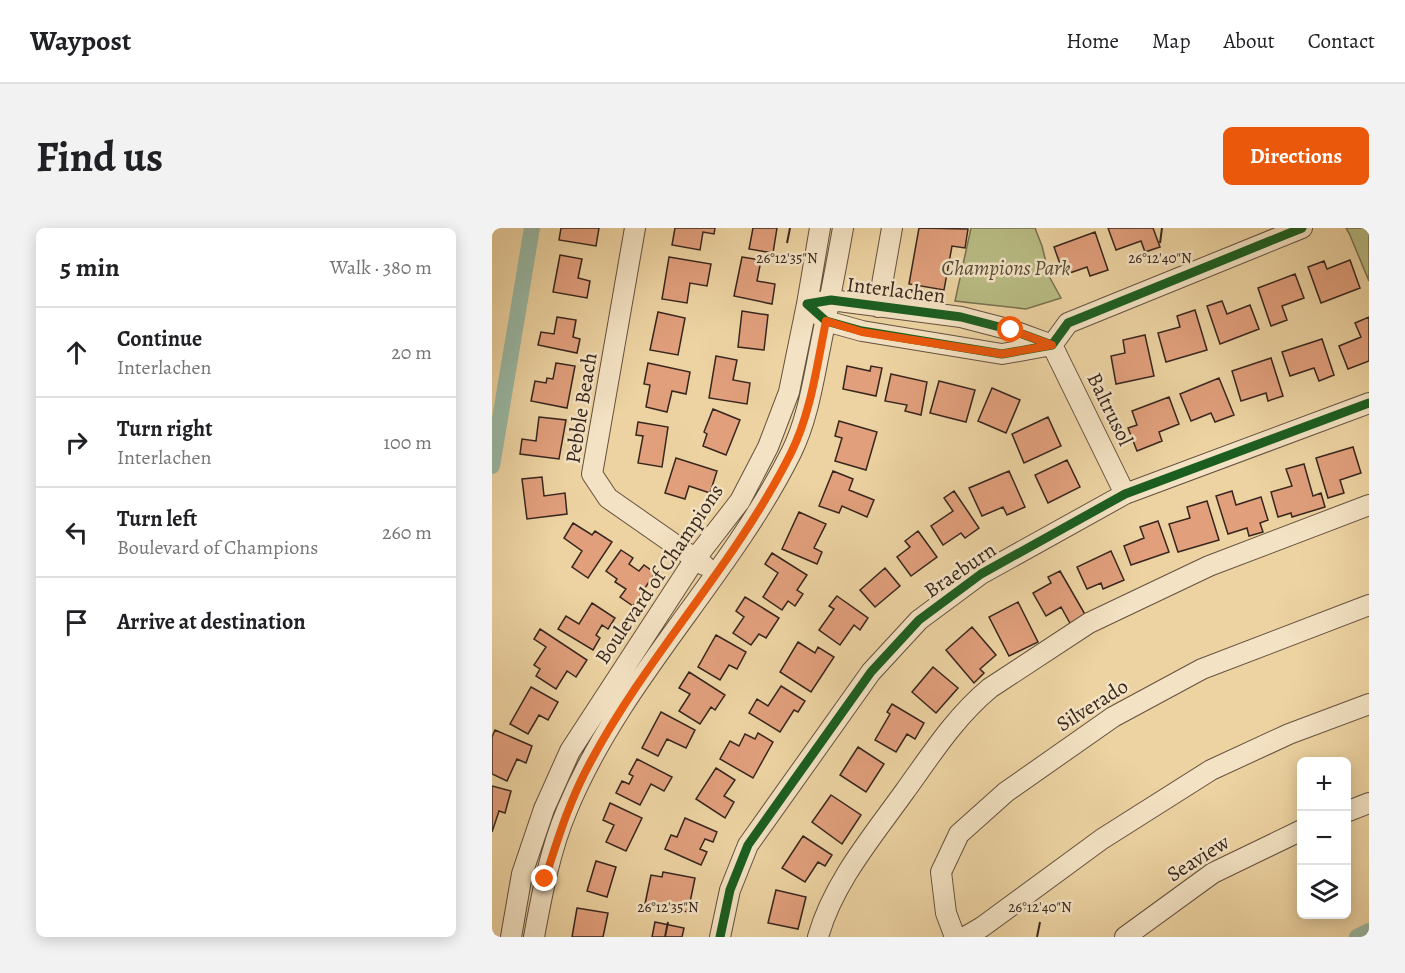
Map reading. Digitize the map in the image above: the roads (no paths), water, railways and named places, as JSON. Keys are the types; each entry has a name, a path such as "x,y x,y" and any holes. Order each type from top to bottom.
{"street":[{"name":"Pebble Beach","path":"635,228 592,474 608,498 716,574"},
{"name":"Boulevard of Champions","path":"511,937 522,874 544,808 570,751 695,559 740,501 768,447 789,392 820,228"},
{"path":"534,937 545,879 566,811 591,761 627,701 760,508 792,451 810,397 831,300 843,228"},
{"path":"879,306 892,228"},
{"path":"1052,345 1068,323 1302,228"},
{"name":"Interlachen","path":"807,304 831,300 961,317 1011,330 1052,345"},
{"name":"Interlachen","path":"807,304 826,321 862,332 1002,354 1052,345"},
{"name":"Baltrusol","path":"1052,345 1125,494"},
{"name":"Braeburn","path":"720,937 730,890 748,845 871,672 919,620 981,574 1125,494 1369,403"},
{"path":"818,937 824,915 857,858 948,731 974,701 990,688 1089,622 1209,566 1369,505"},
{"name":"Silverado","path":"955,937 946,913 941,872 960,834 1006,792 1113,717 1202,669 1369,605"},
{"path":"965,937 1102,839 1211,770 1289,734 1369,704"},
{"path":"1349,811 1369,803"},
{"name":"Seaview","path":"1125,937 1213,873 1297,832"}],"waterway":[{"path":"492,466 532,228"},
{"path":"1357,937 1369,931"}],"park label":[{"name":"Champions Park","path":"1006,268"}]}
